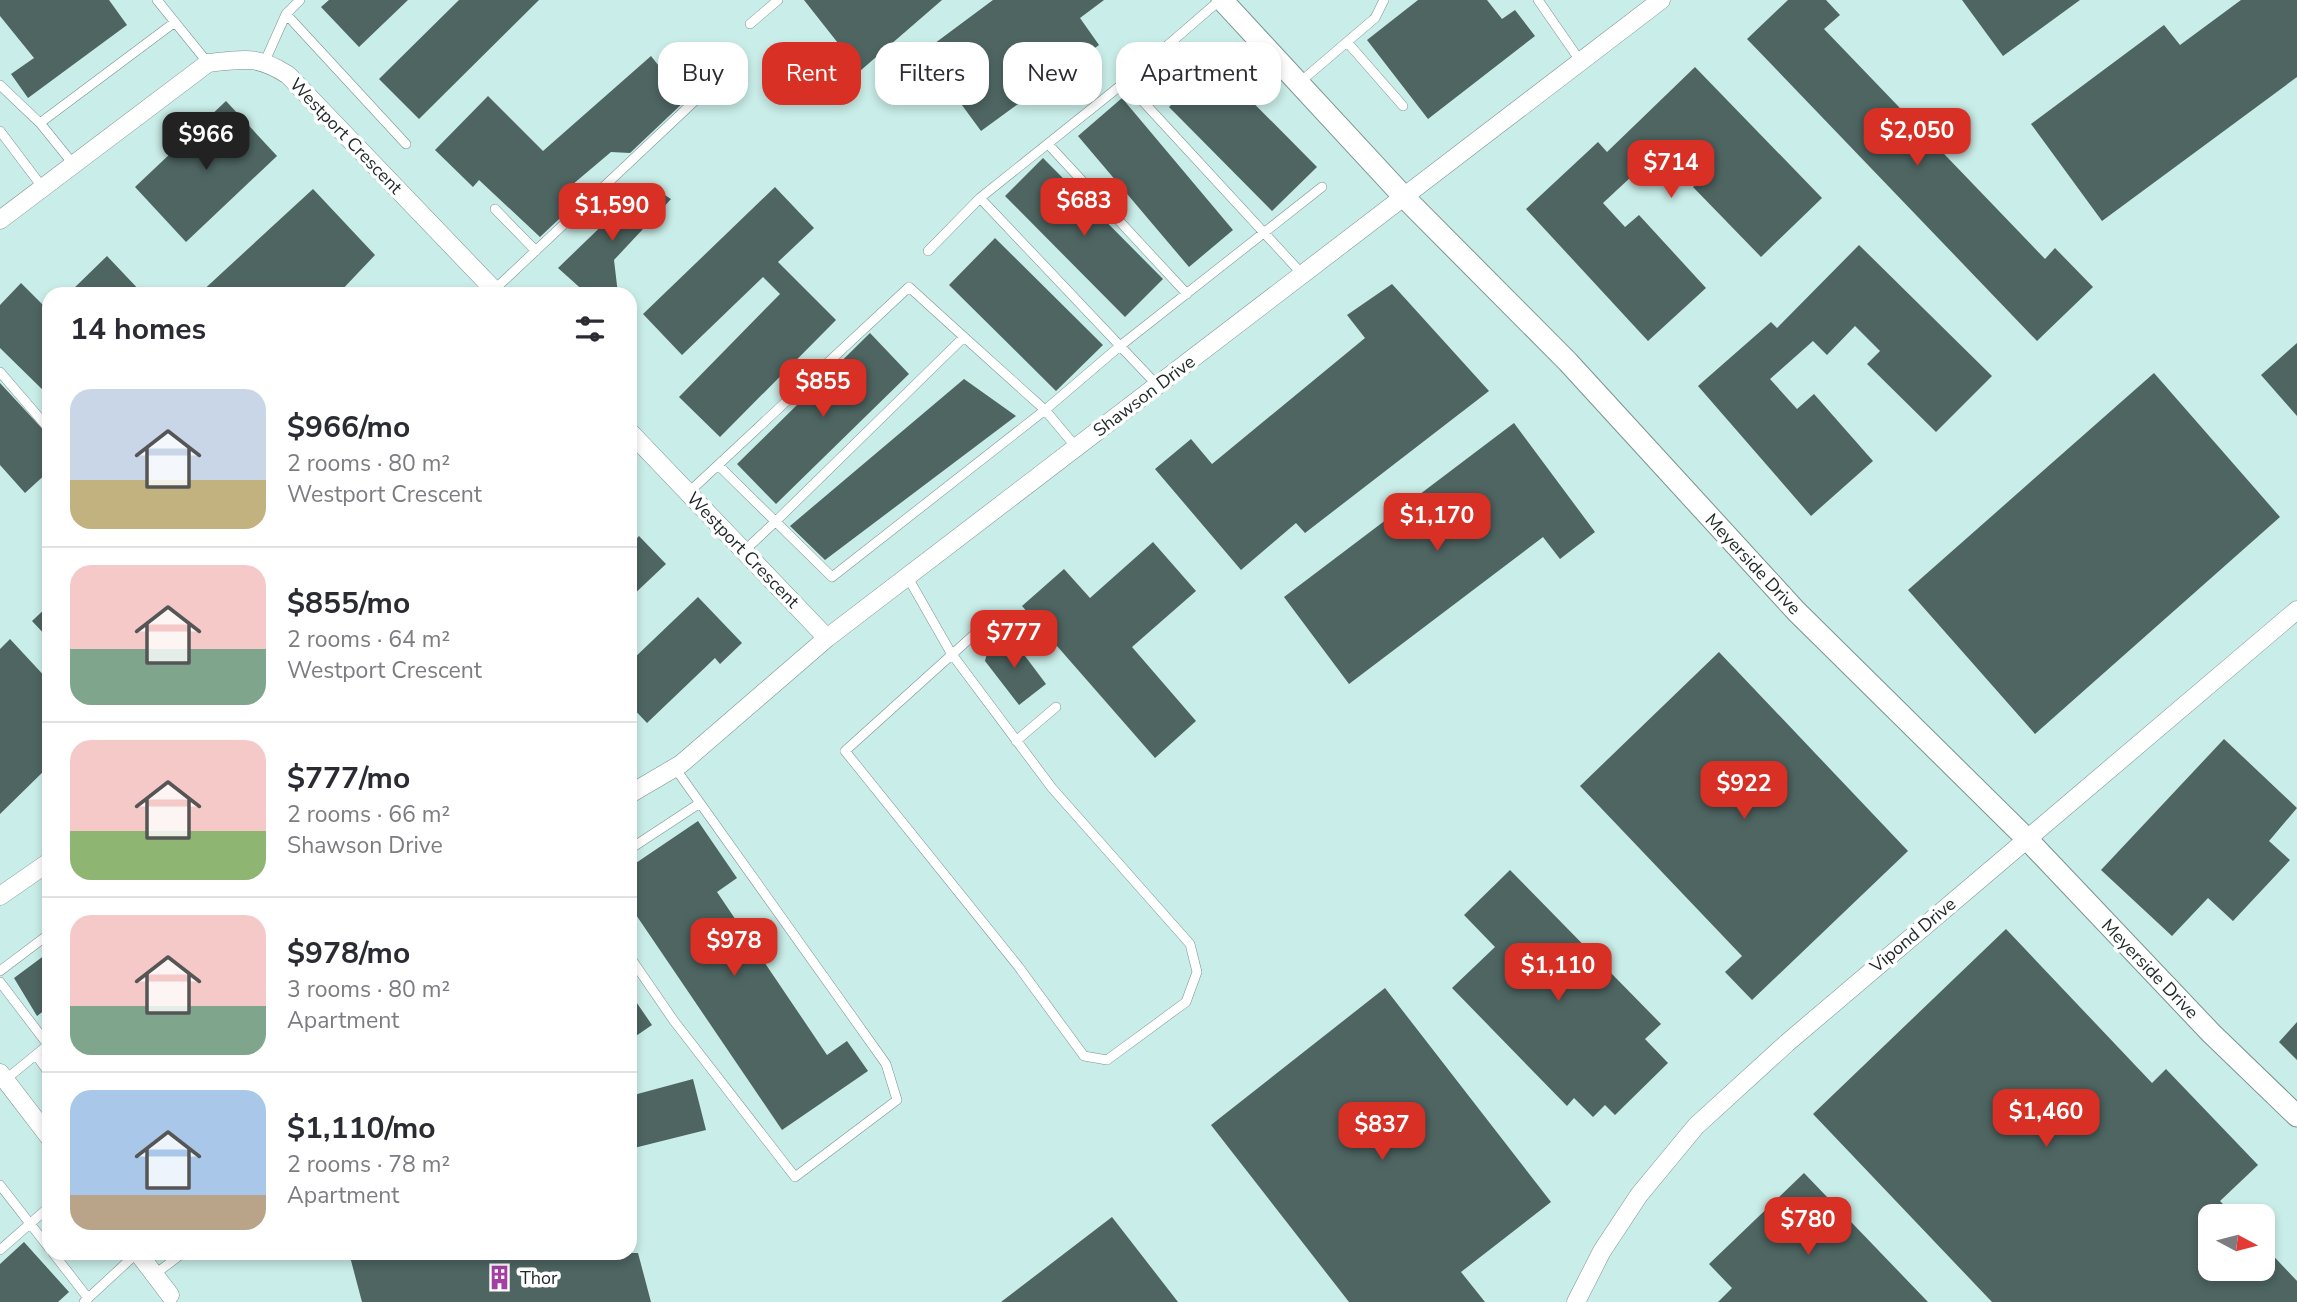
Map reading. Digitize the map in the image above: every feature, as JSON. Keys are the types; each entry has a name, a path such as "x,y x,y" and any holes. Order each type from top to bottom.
{"street":[{"name":"Meyerside Drive","path":"1221,0 1405,198 1542,334 1796,611 2026,838 2211,1033 2297,1116"},
{"name":"Shawson Drive","path":"637,790 675,768 827,638 1661,0"},
{"path":"0,220 208,63 238,59 265,61"},
{"name":"Westport Crescent","path":"265,61 288,75 491,287"},
{"name":"Westport Crescent","path":"637,439 827,638"},
{"name":"Vipond Drive","path":"1576,1302 1602,1251 1639,1195 1696,1126 1787,1043 2297,610"},
{"path":"0,896 42,867"},
{"path":"3,1076 42,1128"},
{"path":"143,1260 170,1295"}],"lane":[{"path":"157,0 208,63"},
{"path":"265,61 286,14 300,0"},
{"path":"750,24 778,0"},
{"path":"1172,42 1221,0"},
{"path":"1299,83 1375,18 1384,0"},
{"path":"1538,0 1581,62"},
{"path":"286,14 406,144"},
{"path":"40,123 175,22"},
{"path":"1347,42 1403,106"},
{"path":"0,85 40,123 74,164"},
{"path":"928,251 980,198 1116,89"},
{"path":"501,287 690,105"},
{"path":"1146,105 1303,275"},
{"path":"0,131 43,188"},
{"path":"1048,144 1186,294"},
{"path":"718,466 832,577 1322,187"},
{"path":"980,198 1158,386"},
{"path":"495,209 536,251"},
{"path":"688,493 909,286 1045,410 1076,447"},
{"path":"744,551 964,337"},
{"path":"0,372 42,421"},
{"path":"907,576 951,653 1052,788 1190,944 1197,972 1186,1002 1107,1060 1084,1056 1018,966 845,751 951,653 988,622"},
{"path":"1017,741 1056,707"},
{"path":"637,967 674,1021 795,1177 897,1100 886,1064 675,768"},
{"path":"637,844 700,803"},
{"path":"0,971 42,939"},
{"path":"0,982 42,1036"},
{"path":"3,1076 42,1050"},
{"path":"36,1055 42,1063"},
{"path":"0,1185 42,1239"},
{"path":"0,1250 42,1213"},
{"path":"58,1260 86,1300 129,1260"},
{"path":"155,1275 174,1260"}],"shaded area":[{"path":"0,0 2297,0 2297,1302 0,1302"}],"building":[{"path":"0,0 109,0 127,25 28,98 11,74 34,58 0,16"},
{"path":"329,0 408,0 359,47 321,7"},
{"path":"459,0 539,0 419,119 379,79"},
{"path":"804,0 942,0 893,42 875,42 875,58 861,70 861,42 837,42"},
{"path":"993,0 1104,0 1080,18 1097,42 1003,42 1003,105 1017,105 981,131 962,105 989,105 989,42 936,42"},
{"path":"1418,0 1487,0 1502,19 1515,10 1535,36 1428,119 1367,40"},
{"path":"1788,0 1826,0 1840,15 1824,29 2045,259 2055,248 2093,287 2037,341 1747,39"},
{"path":"1962,0 2080,0 2003,56"},
{"path":"2241,0 2297,0 2297,77 2102,221 2031,124 2164,25 2180,45"},
{"path":"651,56 658,65 658,105 681,105 630,153 611,152 566,190 575,204 540,237 479,180 473,187 435,150 488,96 543,151"},
{"path":"1695,67 1822,198 1761,257 1693,187 1707,174 1681,147 1655,172 1646,163 1603,203 1625,227 1639,215 1706,288 1648,341 1526,209 1598,142 1607,152"},
{"path":"226,101 277,156 186,242 135,187"},
{"path":"1116,103 1128,105 1233,230 1189,267 1078,136"},
{"path":"1256,105 1317,167 1272,211 1169,107"},
{"path":"1043,158 1163,279 1125,317 1005,196"},
{"path":"646,183 671,199 614,260 617,287 579,287 558,268"},
{"path":"775,187 814,228 778,262 836,320 720,437 679,397 780,294 763,277 682,355 643,314"},
{"path":"313,189 375,255 345,287 207,287"},
{"path":"995,238 1103,345 1056,391 949,285"},
{"path":"1859,245 1992,376 1936,432 1867,364 1880,351 1855,326 1827,355 1813,341 1770,379 1797,409 1814,394 1873,461 1811,516 1698,386 1771,322 1777,328"},
{"path":"107,256 136,287 75,287"},
{"path":"21,283 42,304 42,389 0,348 0,305"},
{"path":"1392,284 1489,391 1305,533 1296,523 1241,570 1155,469 1191,439 1212,464 1365,338 1347,315"},
{"path":"870,333 909,374 776,504 737,464"},
{"path":"2297,343 2297,416 2261,375"},
{"path":"2154,373 2280,517 2035,734 1908,590"},
{"path":"964,379 1016,416 825,560 790,526"},
{"path":"0,383 42,428 42,477 25,493 0,465"},
{"path":"1514,423 1595,532 1560,559 1543,537 1349,684 1284,597"},
{"path":"639,536 666,564 637,591"},
{"path":"1153,542 1196,591 1132,647 1196,721 1155,758 1022,606 1064,569 1090,598"},
{"path":"698,597 742,643 720,664 715,658 647,723 637,712 637,655"},
{"path":"42,612 42,632 32,621"},
{"path":"1010,636 1046,684 1019,705 985,661 987,653"},
{"path":"10,639 42,673 42,773 0,814 0,649"},
{"path":"1719,652 1908,851 1752,1000 1725,972 1742,956 1580,786"},
{"path":"2224,739 2297,808 2269,841 2290,860 2233,921 2208,898 2172,936 2101,870"},
{"path":"698,821 737,878 717,892 827,1055 847,1041 868,1071 782,1130 637,916 637,862"},
{"path":"1510,870 1661,1024 1645,1039 1668,1063 1615,1115 1605,1105 1593,1117 1574,1098 1567,1106 1452,988 1495,947 1464,915"},
{"path":"2006,929 2152,1083 2166,1069 2258,1165 2220,1201 2223,1204 2198,1204 2198,1281 2275,1281 2275,1258 2297,1281 2297,1302 1992,1302 1813,1114"},
{"path":"42,957 42,1012 37,1016 14,978"},
{"path":"1385,988 1551,1202 1461,1272 1485,1302 1349,1302 1211,1125"},
{"path":"637,1003 652,1025 637,1035"},
{"path":"2297,1022 2297,1060 2279,1042"},
{"path":"693,1079 706,1130 637,1147 637,1094"},
{"path":"1804,1173 1928,1302 1718,1302 1732,1288 1709,1264"},
{"path":"1112,1217 1178,1302 1001,1302"},
{"path":"24,1242 69,1292 58,1302 0,1302 0,1264"},
{"name":"Thor","path":"638,1253 651,1302 362,1302 351,1260 637,1260"}],"place":[{"name":"Thor","path":"500,1278"}]}
